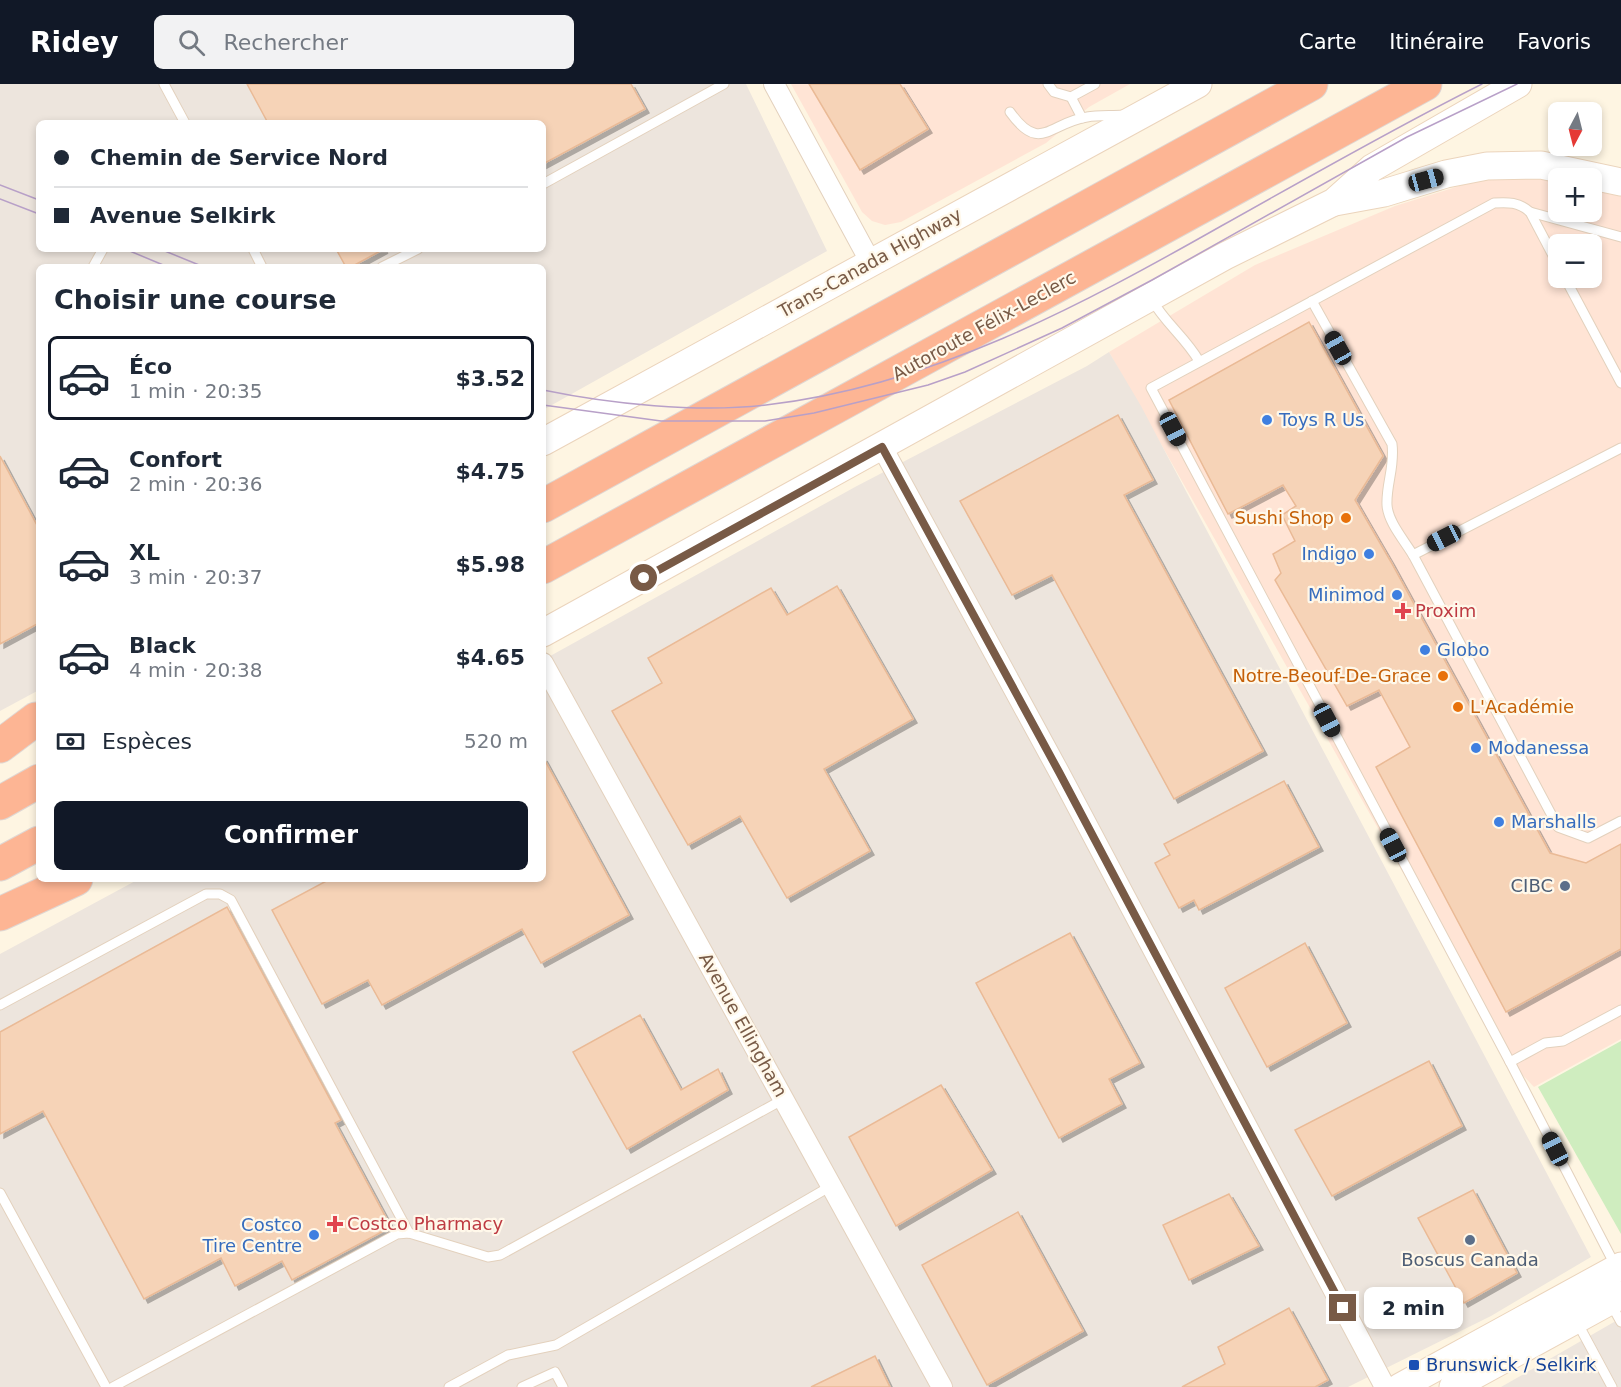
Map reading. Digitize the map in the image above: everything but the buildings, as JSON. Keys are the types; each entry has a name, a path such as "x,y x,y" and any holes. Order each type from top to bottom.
{"highway":[{"path":"546,504 1311,84"},
{"name":"Autoroute Félix-Leclerc","path":"546,565 1425,84"},
{"path":"0,746 36,719"},
{"path":"0,802 36,783"},
{"path":"0,864 36,845"},
{"path":"0,914 69,882"}],"main road":[{"name":"Trans-Canada Highway","path":"546,440 1197,84"},
{"path":"546,631 1225,256 1334,202 1372,168 1518,84"},
{"path":"1334,202 1384,193 1465,170 1497,165 1551,166 1621,182"},
{"path":"0,738 36,719"},
{"path":"0,932 86,882"},
{"path":"1400,1387 1620,1270"},
{"path":"1453,1387 1576,1320 1617,1306"}],"street":[{"path":"774,84 871,263"},
{"path":"882,447 1065,782 1385,1387"},
{"name":"Avenue Ellingham","path":"546,668 942,1387"}],"lane":[{"path":"164,84 183,120"},
{"path":"546,182 724,84"},
{"path":"1048,84 1054,92 1071,98 1082,118"},
{"path":"1071,98 1095,84"},
{"path":"1010,112 1023,129 1037,134 1082,118 1140,115"},
{"path":"1548,246 1530,212 1523,206 1511,202 1494,203 1150,388 1620,1270"},
{"path":"1530,212 1621,237"},
{"path":"388,264 412,252"},
{"path":"1570,288 1621,383"},
{"path":"1150,298 1162,318 1185,340 1199,361"},
{"path":"1312,301 1392,444 1393,468 1387,506 1389,516 1413,555 1558,828 1588,838 1621,821"},
{"path":"1413,555 1621,448"},
{"path":"0,1005 206,894 220,894 231,900 409,1233"},
{"path":"1509,1062 1545,1043 1563,1041 1621,1010"},
{"path":"113,1387 397,1234 409,1233 488,1257 500,1255 784,1100"},
{"path":"449,1387 508,1355 556,1346 831,1186"},
{"path":"0,1194 106,1387"},
{"path":"1576,1320 1612,1387"},
{"path":"522,1387 555,1372 563,1387"}],"shaded area":[{"path":"0,84 746,84 827,251 546,408 546,264 36,264 36,692 0,711"},
{"path":"791,84 1130,84 1089,107 1046,143 901,222 885,225 872,221 862,212"},
{"path":"1511,177 1548,179 1548,222 1602,222 1602,190 1621,196 1621,1039 1534,1087 1510,1062 1109,352 1255,265 1395,206 1469,183"},
{"path":"1109,352 1141,406 1591,1257 1491,1316 1348,1387 0,1387 0,954 133,882 546,882 546,658 855,487 1087,366"},
{"path":"1621,1318 1621,1387 1501,1387"}],"green space":[{"path":"1621,1041 1621,1234 1538,1087"}],"tram line":[{"path":"546,390 654,406 739,407 827,395 887,380 946,361 1059,313 1115,285 1384,135 1482,84"},
{"path":"546,405 661,421 765,421 814,413 928,385 965,372 1062,328 1407,137 1517,84"},
{"path":"0,185 36,199"},
{"path":"0,199 36,213"},
{"path":"132,252 161,264"},
{"path":"167,252 197,264"}],"place":[{"name":"Toys R Us","path":"1267,420"},
{"name":"Sushi Shop","path":"1346,518"},
{"name":"Indigo","path":"1369,554"},
{"name":"Minimod","path":"1397,595"},
{"name":"Proxim","path":"1403,611"},
{"name":"Globo","path":"1425,650"},
{"name":"Notre-Beouf-De-Grace","path":"1443,676"},
{"name":"L'Académie","path":"1458,707"},
{"name":"Modanessa","path":"1476,748"},
{"name":"Marshalls","path":"1499,822"},
{"name":"CIBC","path":"1565,886"},
{"name":"Costco Pharmacy","path":"335,1224"},
{"name":"Costco Tire Centre","path":"314,1235"},
{"name":"Boscus Canada","path":"1470,1240"},
{"name":"Brunswick / Selkirk","path":"1414,1365"}],"route":[{"path":"644,578 882,447 1059,772 1343,1308"}]}
